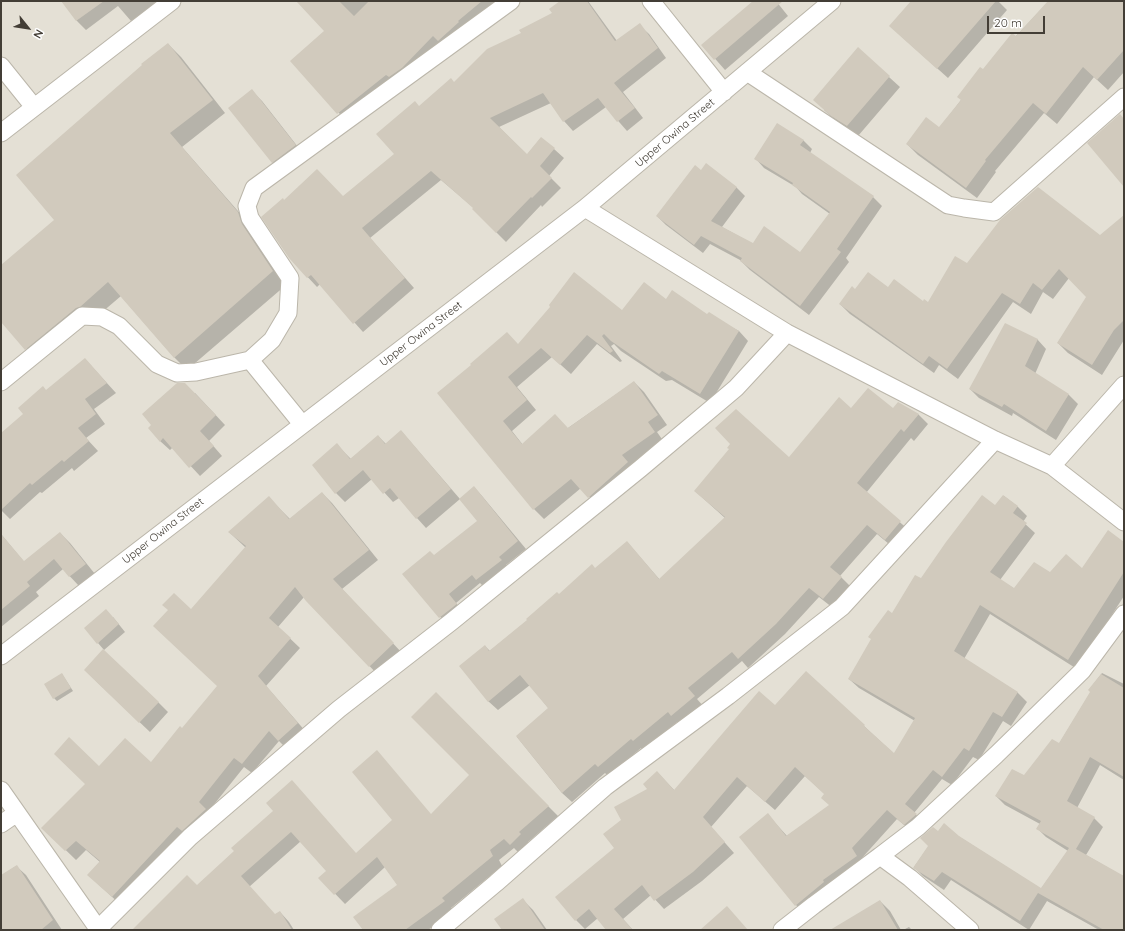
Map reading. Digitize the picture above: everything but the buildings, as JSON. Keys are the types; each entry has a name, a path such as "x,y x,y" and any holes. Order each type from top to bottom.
{"street":[{"path":"1,133 172,1"},
{"path":"1,382 82,316 102,317 119,326 157,364 177,373 196,372 250,360 272,340 288,313 290,278 250,218 247,206 254,188 511,1"},
{"path":"651,1 724,92"},
{"name":"Upper Owina Street","path":"1,656 585,208 832,1"},
{"path":"1,66 34,107"},
{"path":"748,72 948,205 994,212 1124,97"},
{"path":"585,208 787,333 995,440 1052,466 1124,522"},
{"path":"1,790 99,929 190,837 339,709 451,622 736,388 787,333"},
{"path":"250,360 302,424"},
{"path":"1052,466 1124,386"},
{"path":"440,930 496,884 605,787 728,696 842,607 995,440"},
{"path":"782,930 814,904 924,822 996,755 1082,671 1124,614"},
{"path":"1,824 17,813"},
{"path":"880,856 910,878 970,930"}],"shaded area":[{"path":"1,1 1124,1 1124,930 1,930"}]}
